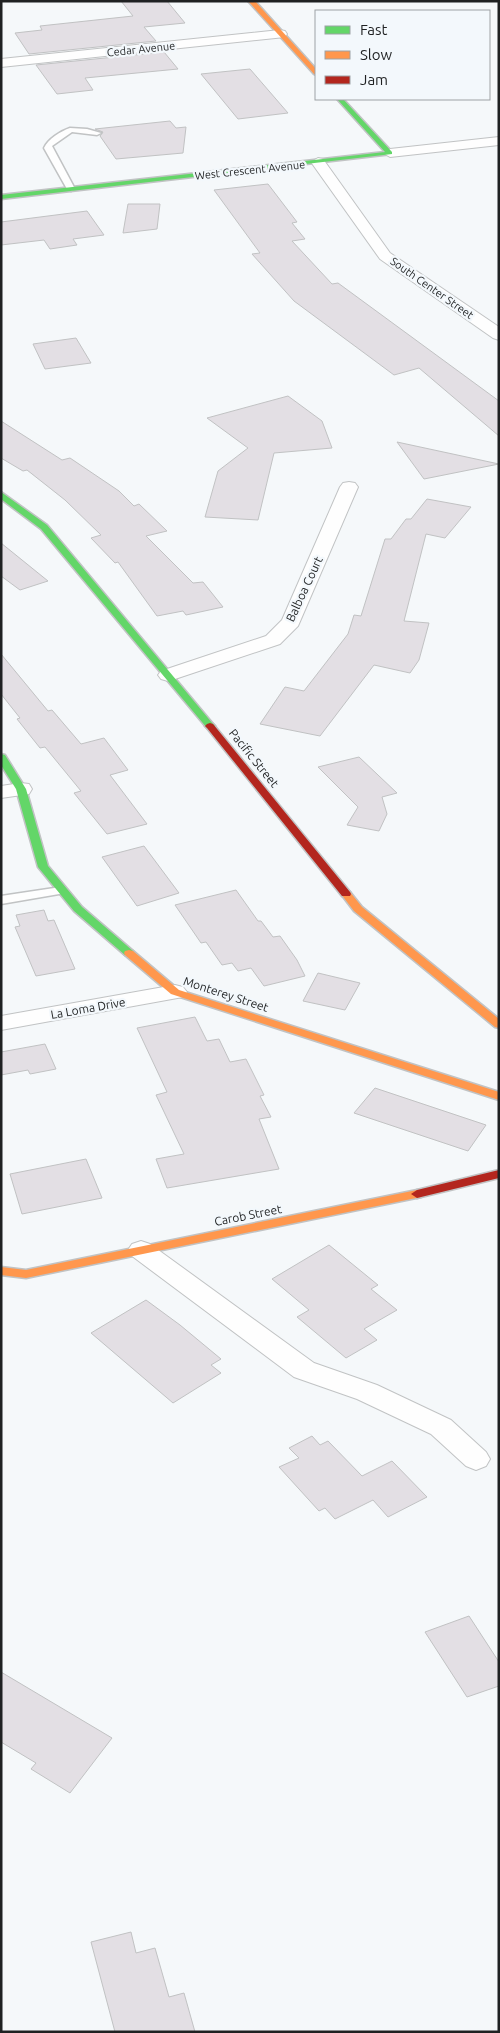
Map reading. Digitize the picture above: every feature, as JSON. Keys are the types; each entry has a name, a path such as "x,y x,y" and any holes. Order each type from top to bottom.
{"street":[{"path":"251,1 315,72"},
{"name":"Cedar Avenue","path":"1,63 280,34"},
{"path":"341,100 390,153"},
{"name":"West Crescent Avenue","path":"1,197 499,141"},
{"name":"South Center Street","path":"318,162 386,256 499,335"},
{"name":"Balboa Court","path":"168,675 273,640 290,622 348,487"},
{"name":"Pacific Street","path":"1,495 44,527 168,675 358,908 499,1025"},
{"name":"Monterey Street","path":"1,757 11,790 43,867 61,891 78,909 175,992 499,1096"},
{"name":"La Loma Drive","path":"1,1023 175,992"},
{"name":"Carob Street","path":"1,1271 26,1274 364,1206 498,1176"},
{"path":"141,1250 304,1370 367,1392 442,1427 476,1459"}],"lane":[{"path":"71,189 48,148 49,145 69,130 97,134"},
{"path":"1,900 61,891"}],"building":[{"path":"121,1 167,1 185,23 144,27 156,41 29,54 15,33 42,30 40,26 133,16"},
{"path":"164,52 178,69 85,78 93,90 57,94 36,65"},
{"path":"250,69 288,113 238,119 201,74"},
{"path":"170,121 176,128 186,127 183,153 116,159 100,136 103,132 95,129"},
{"path":"268,184 297,222 292,223 305,239 292,241 332,284 338,283 499,401 499,436 419,368 394,375 294,301 252,254 260,253 214,190"},
{"path":"128,204 160,204 157,229 123,233"},
{"path":"87,211 104,235 73,239 77,245 50,249 44,240 1,245 1,222"},
{"path":"76,338 91,363 45,369 33,344"},
{"path":"288,396 322,421 332,448 274,453 258,520 205,517 218,471 248,448 207,418"},
{"path":"1,421 62,460 70,458 119,491 134,506 139,504 167,531 146,536 193,583 203,582 223,607 186,615 183,611 157,616 118,562 115,563 91,538 101,535 65,500 27,470 23,471 1,458"},
{"path":"397,442 499,464 424,479"},
{"path":"427,499 471,507 445,538 426,534 404,621 429,623 419,660 410,673 374,665 320,736 260,724 285,687 304,691 348,634 354,615 361,616 385,539 391,539 406,519 411,519"},
{"path":"1,543 48,581 20,590 1,576"},
{"path":"1,654 48,711 52,710 81,744 104,738 128,770 110,775 147,824 107,834 74,793 81,791 45,747 40,748 17,719 20,718 1,694"},
{"path":"359,757 397,793 382,797 387,814 379,831 347,825 358,807 318,767"},
{"path":"144,846 179,893 137,906 102,857"},
{"path":"236,890 258,921 261,921 273,937 280,936 297,960 305,976 264,986 251,968 238,971 232,963 222,965 206,942 201,943 175,905"},
{"path":"44,910 48,921 54,920 75,969 36,976 15,927 20,926 16,915"},
{"path":"318,973 360,983 345,1010 303,1001"},
{"path":"195,1017 207,1041 219,1039 230,1062 246,1059 264,1095 260,1096 271,1117 259,1119 279,1169 167,1188 156,1159 184,1154 156,1095 167,1092 137,1028"},
{"path":"45,1044 56,1069 30,1074 28,1070 1,1075 1,1052"},
{"path":"375,1088 486,1125 468,1151 354,1113"},
{"path":"86,1159 102,1198 22,1214 10,1174"},
{"path":"329,1245 378,1285 371,1289 397,1310 364,1329 377,1340 346,1358 297,1317 309,1310 272,1279"},
{"path":"146,1300 221,1359 211,1365 221,1373 173,1403 91,1333"},
{"path":"312,1436 320,1445 328,1441 362,1476 392,1461 427,1497 388,1517 373,1500 335,1519 325,1508 319,1511 279,1467 299,1458 289,1448"},
{"path":"469,1616 499,1662 499,1686 467,1697 425,1632"},
{"path":"1,1672 112,1738 70,1793 31,1769 36,1763 1,1742"},
{"path":"131,1932 136,1953 155,1948 169,1997 184,1993 195,2032 115,2032 91,1942"}],"traffic: fast":[{"path":"341,100 390,153"},
{"path":"1,197 390,153"},
{"path":"1,495 44,527 210,726"},
{"path":"1,757 21,789 43,867 78,909 129,953"}],"traffic: slow":[{"path":"251,1 315,72"},
{"path":"346,894 358,909 499,1025"},
{"path":"129,953 175,992 499,1096"},
{"path":"1,1271 26,1274 417,1194"}],"traffic: jam":[{"path":"210,726 346,894"},
{"path":"417,1194 499,1174"}]}
